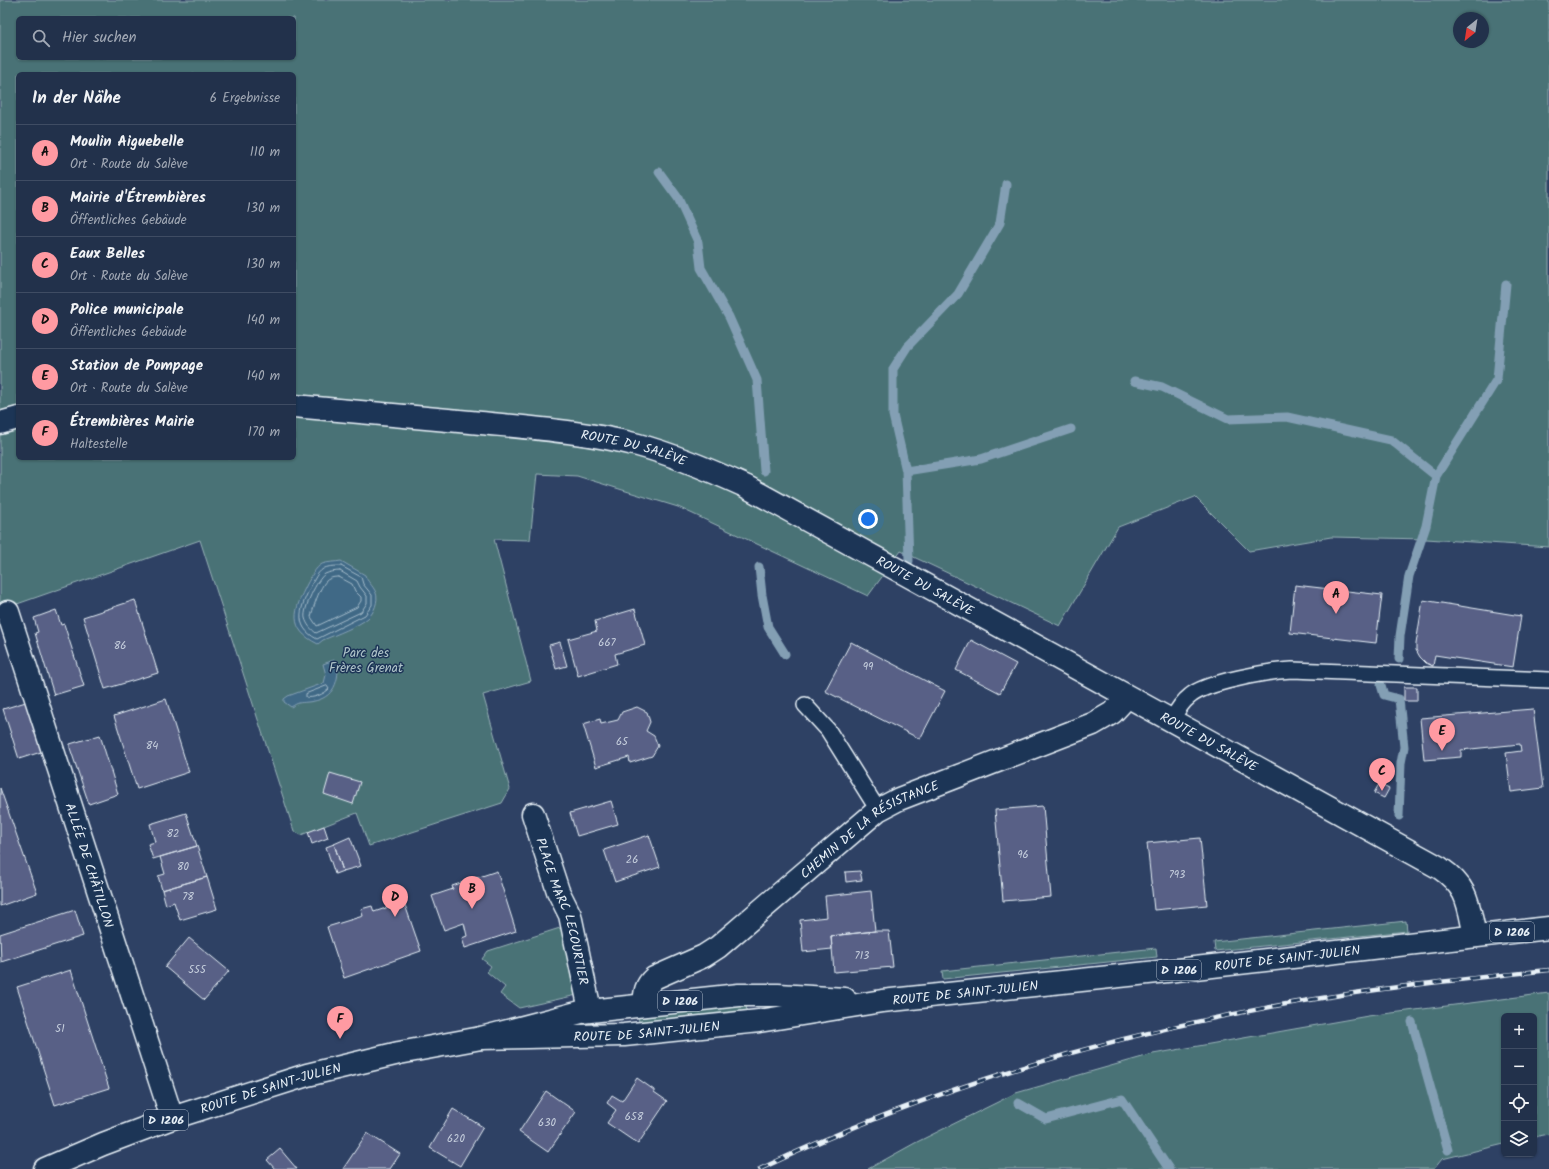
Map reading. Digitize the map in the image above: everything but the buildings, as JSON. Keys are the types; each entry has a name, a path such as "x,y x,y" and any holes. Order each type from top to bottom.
{"street":[{"name":"ROUTE DU SALÈVE","path":"296,406 554,431 637,445 674,456 706,468 745,486 1444,871 1459,885 1466,898 1470,907 1475,936"},
{"path":"0,423 16,419"},
{"name":"ALLÉE DE CHÂTILLON","path":"8,612 172,1118"},
{"name":"CHEMIN DE LA RÉSISTANCE","path":"644,1005 645,990 654,978 704,956 718,947 878,810 899,799 1093,724 1112,713 1127,697"},
{"name":"PLACE MARC LECOURTIER","path":"533,814 558,891 570,915 595,1036"},
{"name":"ROUTE DE SAINT-JULIEN","path":"481,1038 624,1035 773,1020 882,1002 1549,928"},
{"name":"ROUTE DE SAINT-JULIEN","path":"45,1169 103,1144 172,1118 307,1075 399,1053 481,1038 590,1010 746,995 778,995 882,1002"}],"lane":[{"path":"1171,720 1184,701 1198,690 1208,686 1270,671 1292,670 1549,680"},
{"path":"806,705 828,730 878,810"}],"green space":[{"name":"Parc des Frères Grenat","path":"0,0 1549,0 1549,547 1426,539 1331,537 1249,551 1195,497 1118,527 1060,626 901,551 868,596 678,507 577,476 537,474 530,540 494,539 531,681 483,695 510,789 502,803 369,846 357,813 301,835 294,831 200,540 0,610"},
{"path":"1406,921 1407,931 1215,951 1214,942"},
{"path":"563,927 577,995 519,1008 500,994 505,987 487,972 491,966 482,959 488,951"},
{"path":"1156,948 1157,957 943,979 942,971"},
{"path":"1549,993 1549,1134 1537,1136 1537,1013 1501,1013 1501,1145 1442,1159 1434,1169 868,1169 915,1143 1016,1093 1153,1054 1368,1016"},
{"path":"746,1003 747,1014 639,1024 638,1013"}],"water":[{"path":"341,561 365,575 376,593 376,603 372,613 364,621 323,640 318,644 301,632 297,625 296,618 299,602 302,593 317,568 324,563"},
{"path":"334,660 338,663 337,678 328,695 316,701 299,703 291,707 284,702 284,699 288,696 324,683 326,675 323,664"}],"waterway":[{"path":"659,172 678,198 698,242 701,268 729,317 757,380 764,471"},
{"path":"906,471 893,415 893,369 907,347 958,294 1000,223 1006,184"},
{"path":"1399,659 1400,636 1409,576 1426,526 1436,476 1497,379 1506,284"},
{"path":"1134,381 1162,387 1228,419 1287,417 1391,440 1436,476"},
{"path":"909,561 906,471 981,459 1071,429"},
{"path":"759,567 768,627 785,654"},
{"path":"1381,685 1384,695 1399,699 1404,747 1401,763 1399,816"},
{"path":"1412,1022 1448,1150"},
{"path":"1018,1103 1046,1119 1122,1099 1169,1169"}],"railway":[{"path":"760,1169 824,1140 888,1114 954,1090 1088,1048 1156,1031 1292,1003 1420,984 1549,970"}],"place":[{"name":"Moulin Aiguebelle","path":"1336,614"},
{"name":"Station de Pompage","path":"1442,751"},
{"name":"Eaux Belles","path":"1382,791"},
{"name":"Mairie d'Étrembières","path":"472,909"},
{"name":"Police municipale","path":"395,917"},
{"name":"Étrembières Mairie","path":"340,1039"}]}
